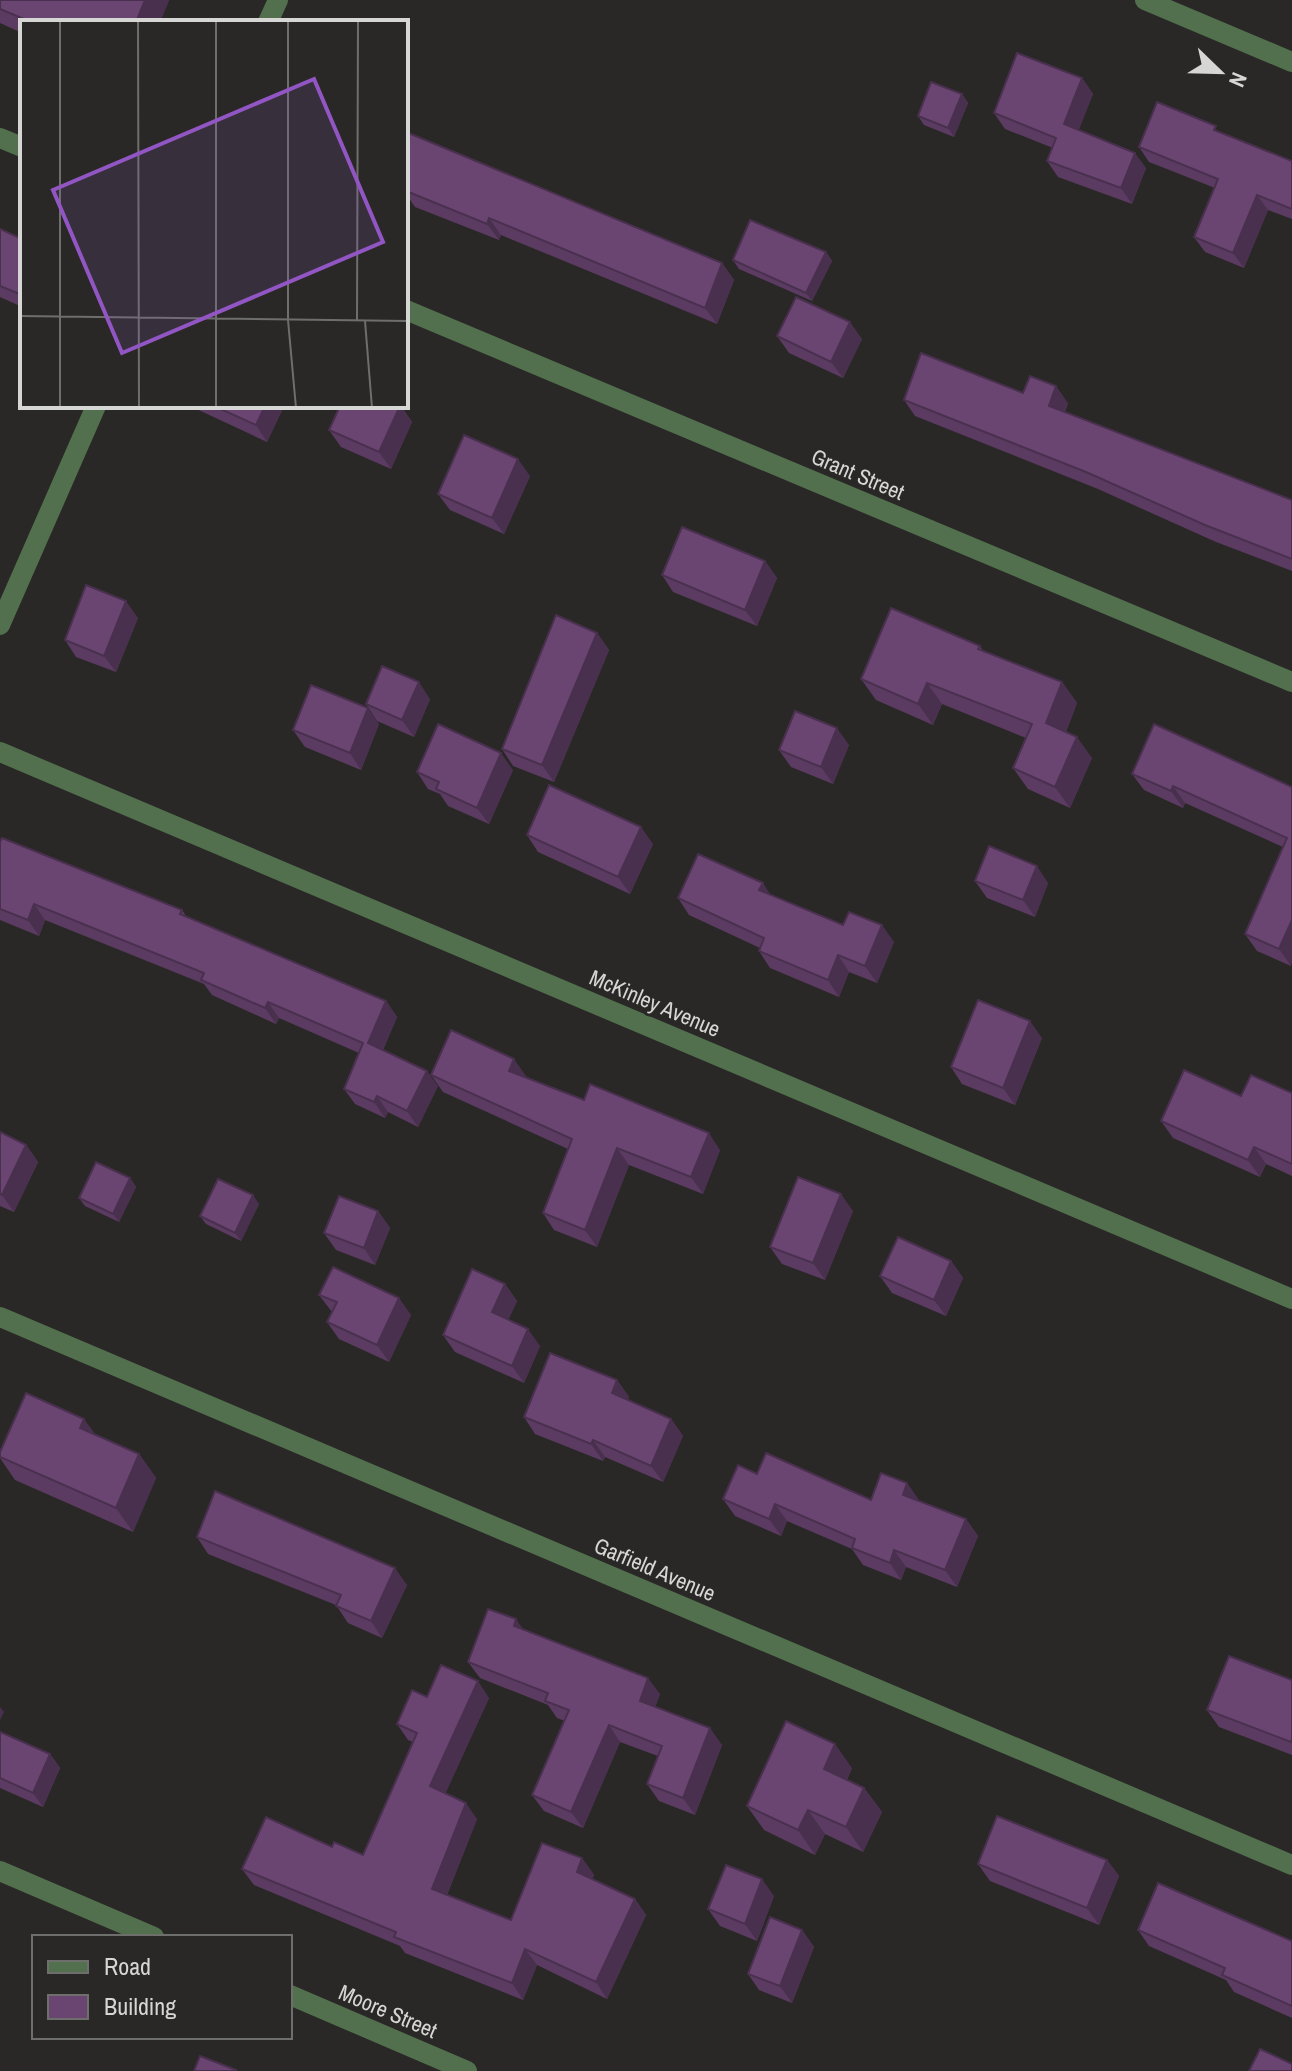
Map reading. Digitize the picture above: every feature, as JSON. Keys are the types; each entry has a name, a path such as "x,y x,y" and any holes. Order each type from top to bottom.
{"street":[{"path":"269,20 278,0"},
{"path":"1145,0 1292,62"},
{"path":"0,138 20,146"},
{"name":"Grant Street","path":"408,311 1292,682"},
{"path":"0,625 95,408"},
{"name":"McKinley Avenue","path":"0,752 1292,1299"},
{"name":"Garfield Avenue","path":"0,1317 1292,1865"},
{"path":"0,1871 149,1935"},
{"name":"Moore Street","path":"292,1996 467,2071"}],"building":[{"path":"0,0 145,0 137,20 26,20 0,9"},
{"path":"1017,53 1082,78 1064,124 1135,153 1121,188 1047,161 1056,138 994,113"},
{"path":"931,82 962,94 948,128 918,116"},
{"path":"1157,102 1216,126 1214,130 1292,161 1292,209 1257,195 1233,253 1194,237 1218,179 1139,147"},
{"path":"408,133 722,263 705,308 489,218 487,224 408,192"},
{"path":"750,220 826,252 806,293 733,260"},
{"path":"0,229 20,238 20,294 0,286"},
{"path":"796,297 850,322 831,362 777,336"},
{"path":"921,353 1023,393 1030,376 1056,386 1049,406 1292,500 1292,559 904,400"},
{"path":"218,408 264,408 256,425"},
{"path":"339,408 399,408 379,452 329,430"},
{"path":"464,435 518,459 492,518 438,494"},
{"path":"682,527 765,561 745,610 662,575"},
{"path":"86,585 126,601 104,656 65,640"},
{"path":"891,608 980,646 978,649 1062,682 1046,723 1077,737 1055,787 1013,768 1032,724 927,683 918,704 861,679"},
{"path":"556,615 597,633 542,765 502,749"},
{"path":"382,666 419,682 402,720 366,704"},
{"path":"311,685 368,708 350,753 293,730"},
{"path":"795,711 837,728 821,767 779,750"},
{"path":"438,724 501,753 477,808 436,789 439,782 417,772"},
{"path":"1154,724 1292,787 1292,920 1279,949 1245,934 1287,838 1173,786 1171,791 1132,774"},
{"path":"549,785 641,827 618,877 527,835"},
{"path":"2,838 182,910 180,914 386,1001 368,1043 427,1071 407,1111 377,1096 374,1102 344,1089 363,1043 268,1002 265,1008 201,980 204,973 34,904 28,920 0,909"},
{"path":"989,846 1037,866 1023,900 975,881"},
{"path":"698,854 763,883 759,890 843,925 849,912 882,925 865,966 838,955 828,980 759,951 764,938 678,898"},
{"path":"978,1000 1030,1021 1003,1088 951,1067"},
{"path":"451,1030 514,1059 509,1071 584,1100 590,1084 709,1133 691,1177 617,1148 585,1230 543,1213 572,1139 431,1075"},
{"path":"1184,1070 1241,1096 1251,1075 1292,1093 1292,1164 1254,1147 1248,1160 1161,1121"},
{"path":"0,1132 26,1145 2,1195 0,1194"},
{"path":"96,1162 130,1178 113,1214 79,1198"},
{"path":"798,1177 841,1194 813,1263 770,1247"},
{"path":"218,1179 253,1195 235,1233 200,1216"},
{"path":"339,1196 378,1211 364,1248 324,1233"},
{"path":"898,1237 951,1261 934,1300 880,1276"},
{"path":"333,1267 399,1298 377,1345 327,1322 337,1302 319,1295"},
{"path":"472,1269 505,1284 492,1312 528,1329 512,1366 443,1335"},
{"path":"550,1353 617,1380 612,1393 671,1419 651,1466 593,1440 591,1444 524,1417"},
{"path":"26,1393 84,1419 80,1428 139,1454 116,1508 0,1457"},
{"path":"766,1453 871,1500 881,1473 907,1483 903,1495 966,1519 945,1570 894,1550 890,1563 852,1548 855,1539 775,1504 769,1519 723,1499 738,1465 757,1474"},
{"path":"215,1491 395,1568 371,1621 336,1606 341,1595 197,1537"},
{"path":"488,1609 516,1619 514,1626 648,1678 640,1701 710,1728 683,1798 647,1784 662,1746 609,1725 571,1812 532,1795 569,1710 545,1701 548,1693 468,1662"},
{"path":"1229,1656 1292,1680 1291,1742 1207,1710"},
{"path":"441,1665 478,1681 430,1786 466,1803 432,1889 511,1920 542,1843 582,1858 577,1872 635,1899 596,1982 525,1949 512,1983 394,1937 396,1932 242,1869 266,1817 332,1847 334,1842 363,1855 417,1733 397,1724 412,1690 427,1697"},
{"path":"786,1721 835,1744 824,1769 864,1788 846,1827 808,1810 798,1830 747,1806"},
{"path":"0,1732 50,1754 33,1793 0,1778"},
{"path":"997,1816 1107,1860 1087,1908 978,1864"},
{"path":"726,1865 762,1879 745,1924 708,1909"},
{"path":"1158,1883 1292,1941 1292,2006 1222,1975 1225,1968 1138,1930"},
{"path":"770,1917 802,1930 780,1986 748,1974"},
{"path":"1260,2049 1292,2064 1292,2071 1249,2071"},
{"path":"200,2056 236,2070 194,2071"}]}
